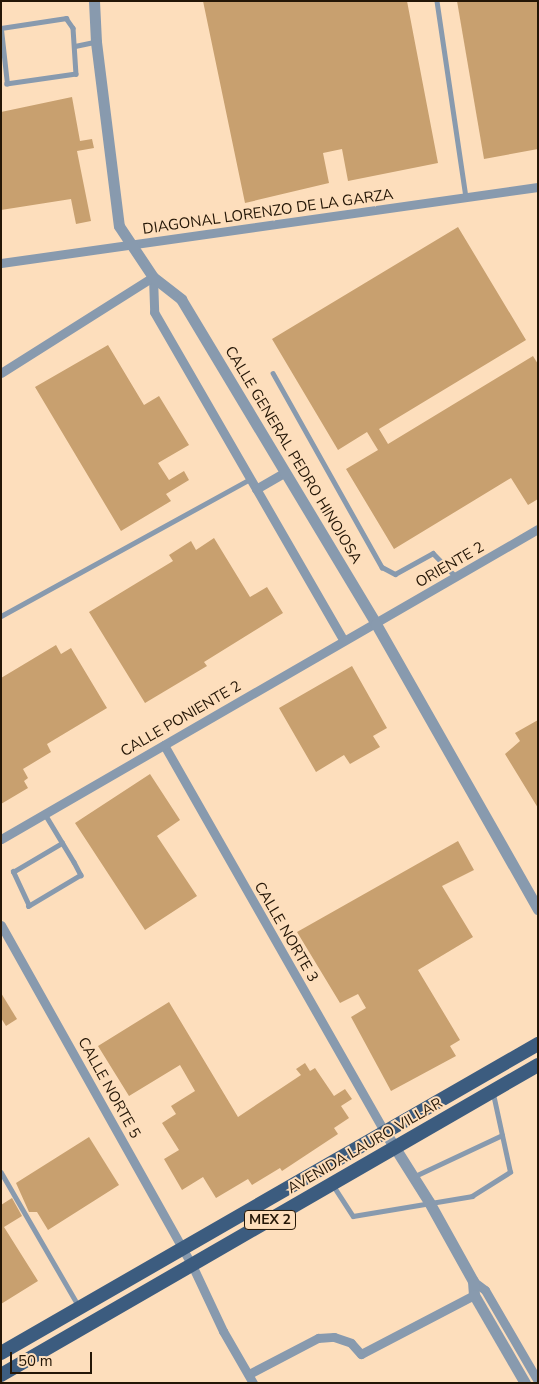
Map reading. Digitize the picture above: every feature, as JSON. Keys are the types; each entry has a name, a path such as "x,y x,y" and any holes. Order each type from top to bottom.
{"main road":[{"name":"AVENIDA LAURO VILLAR","path":"1,1353 538,1044"},
{"name":"AVENIDA LAURO VILLAR","path":"1,1375 538,1065"}],"street":[{"name":"CALLE GENERAL PEDRO HINOJOSA","path":"94,1 96,42 119,226 130,246 153,277 181,298 376,624 538,909"},
{"name":"DIAGONAL LORENZO DE LA GARZA","path":"1,263 538,187"},
{"path":"1,373 153,277"},
{"path":"153,277 154,312 343,640"},
{"path":"256,490 286,472"},
{"name":"ORIENTE 2","path":"376,624 538,530"},
{"name":"CALLE PONIENTE 2","path":"1,839 164,746 343,640 376,624"},
{"name":"CALLE NORTE 3","path":"164,746 385,1132"},
{"name":"CALLE NORTE 5","path":"1,924 192,1265 223,1331 253,1383"},
{"path":"385,1132 429,1202 473,1282 474,1296 523,1382"},
{"path":"473,1282 485,1290 538,1382"},
{"path":"249,1374 318,1338 334,1337 351,1342 361,1354 474,1296"}],"lane":[{"path":"437,1 466,197"},
{"path":"66,18 73,28 76,74 7,84 1,29 66,18"},
{"path":"75,46 96,42"},
{"path":"273,373 382,567 395,574 433,553 456,576"},
{"path":"1,616 250,479"},
{"path":"45,814 81,875 30,906 13,872 62,843"},
{"path":"332,1184 354,1216 472,1196 510,1172 493,1091"},
{"path":"413,1177 502,1135"},
{"path":"1,1172 80,1308"}],"building":[{"path":"203,1 407,1 438,163 348,181 342,149 323,153 329,183 245,203"},
{"path":"457,1 538,1 538,149 484,159"},
{"path":"72,97 80,141 92,139 94,148 77,151 91,221 76,224 71,199 1,210 1,112"},
{"path":"458,227 526,340 379,429 388,444 533,356 538,364 538,499 528,505 511,478 394,549 346,469 378,450 367,432 338,450 272,339"},
{"path":"108,345 144,405 159,396 189,445 158,463 169,480 184,471 189,480 166,494 171,501 121,531 35,387"},
{"path":"214,538 250,597 267,587 283,613 204,662 207,666 145,703 89,612 173,561 169,555 191,541 196,550"},
{"path":"56,645 61,654 71,648 107,708 47,744 51,752 23,769 28,778 24,781 28,788 1,804 1,678"},
{"path":"352,666 387,728 373,736 380,747 350,764 344,755 316,772 279,708"},
{"path":"538,720 538,808 505,754 520,741 515,733"},
{"path":"150,774 180,820 157,836 197,896 145,930 75,823"},
{"path":"458,841 474,870 442,886 473,937 418,970 460,1040 450,1046 456,1056 391,1091 351,1017 366,1008 358,994 340,1003 297,932"},
{"path":"1,993 17,1019 6,1026 1,1018"},
{"path":"169,1002 238,1117 301,1075 296,1069 305,1063 310,1071 315,1068 334,1096 345,1089 352,1099 341,1106 349,1118 334,1128 338,1134 282,1171 280,1168 252,1185 248,1179 216,1198 203,1177 182,1190 164,1159 179,1150 162,1123 176,1114 171,1106 195,1091 180,1065 129,1096 98,1046"},
{"path":"89,1137 119,1185 48,1230 37,1212 29,1212 16,1183"},
{"path":"12,1198 22,1216 4,1227 38,1281 1,1304 1,1205"}]}
